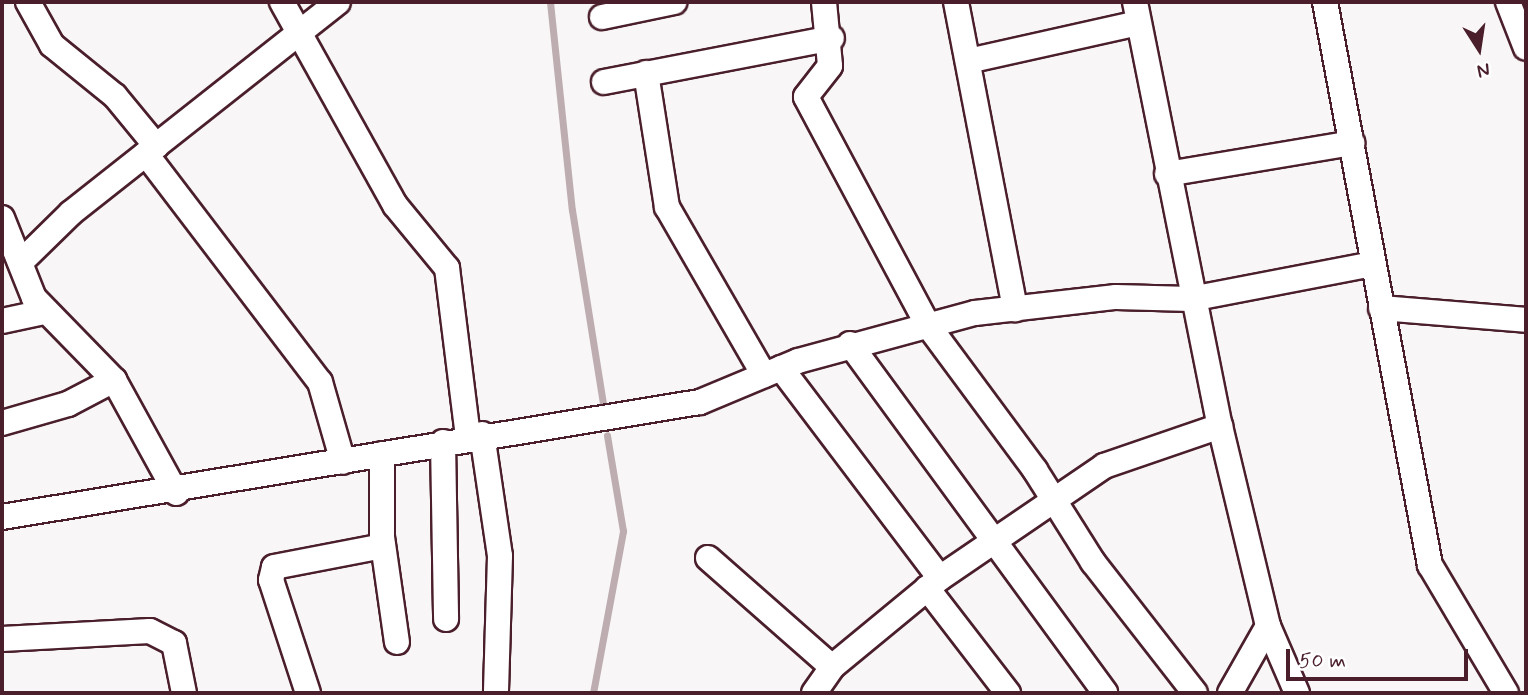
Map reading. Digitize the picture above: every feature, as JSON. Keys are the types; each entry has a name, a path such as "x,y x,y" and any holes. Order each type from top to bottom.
{"street":[{"path":"28,2 52,45 115,96 151,150 320,382 343,462"},
{"path":"282,2 395,205 447,268 475,435 500,556 496,693"},
{"path":"23,260 151,150 338,2"},
{"path":"602,17 674,2"},
{"path":"824,2 832,38 830,66 806,97 927,324 1195,693"},
{"path":"956,2 1015,309"},
{"path":"1325,2 1430,565 1506,693"},
{"path":"1508,2 1523,33"},
{"path":"968,61 1136,12 1191,299 1220,426 1268,626 1297,693"},
{"path":"604,82 832,38"},
{"path":"646,73 671,216 773,372 934,583 1008,693"},
{"path":"1167,174 1352,143"},
{"path":"2,218 44,312 114,380 176,493"},
{"path":"2,517 176,493 475,435 700,402 850,344 927,324 1015,309 1116,297 1191,299 1373,264"},
{"path":"1381,308 1526,320"},
{"path":"2,321 44,312"},
{"path":"850,344 1105,693"},
{"path":"2,422 68,404 114,380"},
{"path":"814,693 832,667 934,583 1104,467 1220,426"},
{"path":"443,442 446,619"},
{"path":"382,454 383,546 397,642"},
{"path":"308,693 271,580 274,567 383,546"},
{"path":"708,558 832,667"},
{"path":"1230,693 1268,626"},
{"path":"2,639 150,631 174,643 184,693"}],"waterway":[{"path":"550,2 572,210 603,404"},
{"path":"593,693 623,531 607,435"}]}
